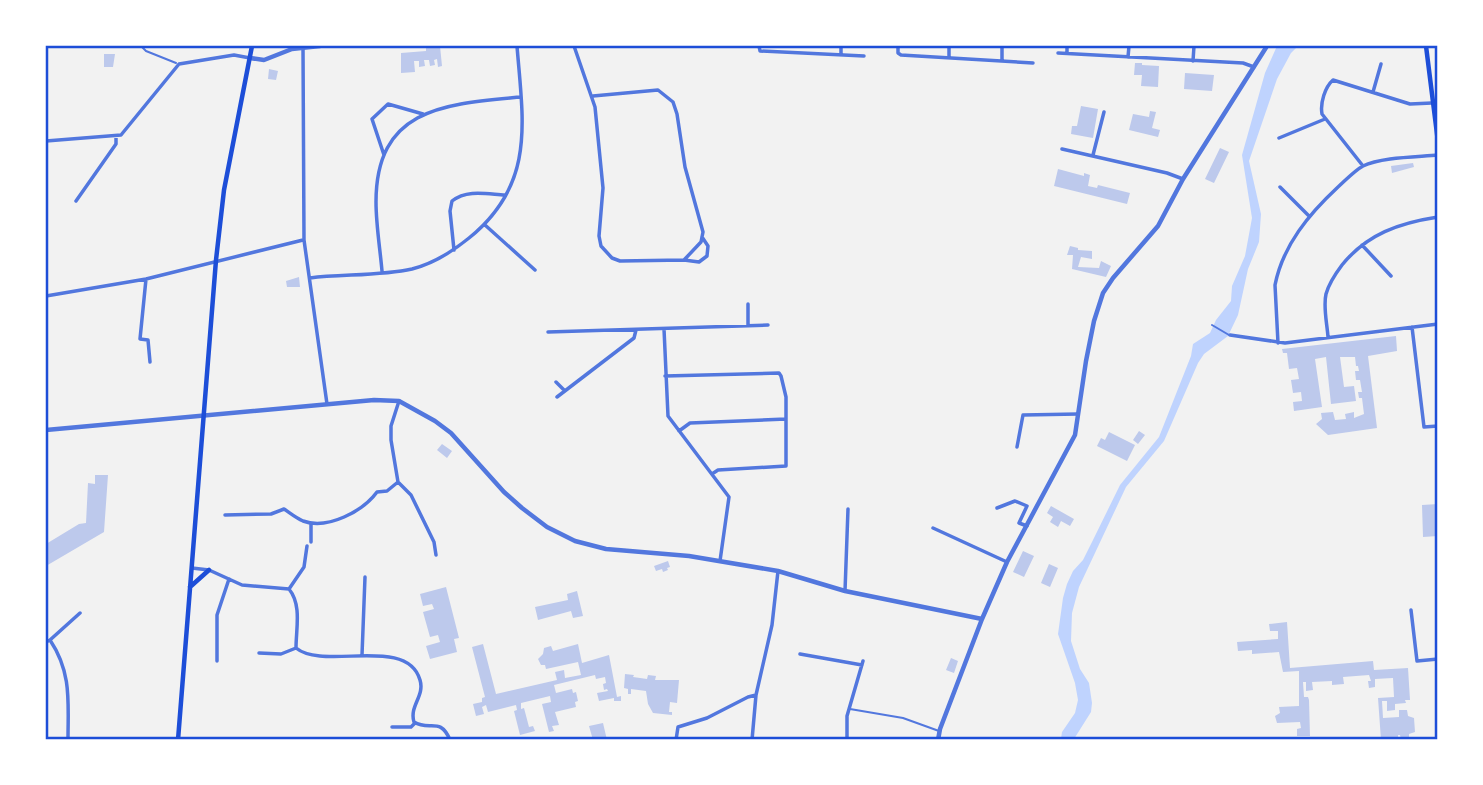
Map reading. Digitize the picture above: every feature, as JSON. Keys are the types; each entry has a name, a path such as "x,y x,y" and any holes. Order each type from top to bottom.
{"main road":[{"path":"178,740 216,260 226,180 253,46"},
{"path":"1426,46 1437,142"},
{"path":"190,588 209,570"}],"street":[{"path":"303,46 304,240 328,405"},
{"path":"46,141 117,136 124,132 179,64 234,55 264,60 303,46 320,46"},
{"path":"310,278 413,269 454,250 485,225 519,167 523,139 517,46"},
{"path":"573,46 593,96 603,188 599,236 601,246 612,258 620,261 699,262 707,256 708,246 702,237 673,102 658,90 593,96"},
{"path":"759,46 760,51 864,56"},
{"path":"841,46 841,55"},
{"path":"898,46 898,54 1033,63"},
{"path":"949,46 949,57"},
{"path":"1002,46 1002,60"},
{"path":"1067,53 1068,46"},
{"path":"1128,57 1129,46"},
{"path":"1193,61 1194,46"},
{"path":"938,740 939,731 982,619 1007,562 1076,435 1086,361 1103,293 1153,233 1183,179 1267,46"},
{"path":"1058,52 1242,63 1254,67"},
{"path":"1373,92 1381,64"},
{"path":"1363,166 1325,119 1321,107 1328,84 1333,80 1410,104 1432,103"},
{"path":"382,271 376,201 384,155 396,135 412,119 423,114 456,104 521,97"},
{"path":"384,155 372,119 388,104 423,114"},
{"path":"1093,155 1104,112"},
{"path":"1279,138 1325,119"},
{"path":"76,201 116,144 117,136"},
{"path":"1062,149 1183,179"},
{"path":"1278,343 1276,276 1292,242 1309,216 1363,166 1437,155"},
{"path":"1280,187 1309,216"},
{"path":"454,250 450,211 452,201 460,194 505,195"},
{"path":"1328,337 1326,293 1334,276 1362,245 1388,229 1437,217"},
{"path":"485,225 535,270"},
{"path":"684,260 696,249 702,237"},
{"path":"46,296 146,279 304,240"},
{"path":"1362,245 1391,276"},
{"path":"146,279 140,339 148,340 150,362"},
{"path":"748,304 748,326"},
{"path":"1230,335 1278,343 1437,324"},
{"path":"548,332 768,325"},
{"path":"1412,327 1424,427 1437,426"},
{"path":"664,329 668,416 729,499 720,561"},
{"path":"557,397 634,338 636,330"},
{"path":"665,376 779,373 785,393 787,464 783,467 723,469 712,474"},
{"path":"556,382 565,390"},
{"path":"46,430 374,400 399,401 443,426 504,492 543,525 560,535 606,549 720,561 778,571 845,591 982,619"},
{"path":"399,401 391,426 398,482 411,495 434,542 436,555"},
{"path":"1017,447 1023,415 1080,414"},
{"path":"679,431 690,423 786,419"},
{"path":"225,515 271,514 284,509 311,523 330,521 361,508 377,492 387,491 398,482"},
{"path":"997,508 1014,501 1027,506 1020,523 1027,526"},
{"path":"845,591 848,509"},
{"path":"311,523 311,542"},
{"path":"933,528 1007,562"},
{"path":"289,589 304,567 307,546"},
{"path":"192,568 209,570 242,585 289,589 296,597 296,648"},
{"path":"752,740 756,695 772,625 778,571"},
{"path":"362,656 365,577"},
{"path":"217,661 216,615 229,579"},
{"path":"1411,610 1417,662 1437,659"},
{"path":"68,740 68,681 63,663 48,641 80,612"},
{"path":"296,648 308,656 362,656 406,662 420,680 420,691 412,709 415,723"},
{"path":"259,653 281,654 296,648"},
{"path":"800,654 862,663 849,709 847,740"},
{"path":"676,740 678,727 707,718 756,695"},
{"path":"392,727 411,727 415,723"},
{"path":"415,723 422,726 440,726 446,730 450,740"}],"lane":[{"path":"141,46 146,51 179,64"},
{"path":"1212,326 1230,335"},
{"path":"849,709 903,718 939,731"}],"water":[{"path":"1277,46 1298,46 1291,53 1277,79 1249,161 1261,214 1259,242 1248,269 1238,315 1228,336 1204,354 1198,363 1164,441 1126,487 1079,587 1072,613 1071,641 1080,669 1089,683 1091,712 1074,739 1061,739 1062,732 1075,713 1078,700 1058,634 1067,584 1073,571 1083,560 1120,485 1159,437 1191,356 1193,344 1210,333 1216,320 1231,301 1232,286 1245,256 1252,218 1242,155 1265,73"}],"building":[{"path":"440,46 442,66 438,67 437,59 434,60 435,65 430,66 429,60 424,60 425,66 419,67 419,61 414,61 415,72 401,73 401,53 426,51 426,48"},
{"path":"104,54 115,54 113,67 104,67"},
{"path":"1135,63 1159,66 1158,87 1141,86 1142,75 1134,75"},
{"path":"269,69 278,71 276,80 268,79"},
{"path":"1185,73 1214,75 1212,91 1184,89"},
{"path":"1081,106 1098,109 1093,138 1071,134 1072,126 1077,126"},
{"path":"1150,111 1156,112 1152,128 1160,130 1158,137 1129,130 1133,114 1149,117"},
{"path":"1220,148 1229,152 1214,183 1205,179"},
{"path":"1413,163 1414,167 1392,173 1391,166"},
{"path":"1058,169 1090,175 1088,186 1097,188 1098,185 1130,193 1127,204 1054,186"},
{"path":"1070,246 1078,250 1092,251 1092,259 1081,257 1078,267 1099,268 1101,261 1111,266 1106,277 1072,269 1073,255 1067,255"},
{"path":"299,277 300,287 287,287 286,281"},
{"path":"1396,336 1397,351 1368,356 1377,428 1328,435 1316,424 1322,419 1321,413 1333,412 1335,420 1346,419 1345,414 1354,412 1354,418 1364,414 1362,398 1359,398 1358,392 1362,392 1360,380 1356,380 1355,371 1359,371 1355,357 1340,357 1344,387 1354,386 1356,401 1331,404 1326,357 1315,359 1322,407 1294,411 1293,402 1302,401 1301,392 1293,393 1291,380 1299,379 1297,368 1289,369 1287,353 1283,353 1282,349"},
{"path":"1139,431 1145,435 1138,444 1133,440"},
{"path":"1109,432 1135,445 1127,461 1097,446 1101,438 1105,440"},
{"path":"442,444 452,451 447,458 437,450"},
{"path":"95,475 108,475 104,532 46,566 46,544 79,524 86,523 88,483 95,484"},
{"path":"1438,504 1438,536 1423,537 1422,505"},
{"path":"1051,506 1074,519 1070,526 1061,521 1058,527 1050,522 1053,517 1047,513"},
{"path":"1023,551 1034,556 1024,577 1013,572"},
{"path":"668,561 668,570 656,571 654,566"},
{"path":"1049,564 1058,568 1050,587 1041,583"},
{"path":"446,587 459,638 454,639 457,652 430,659 426,646 440,642 438,635 430,637 423,612 434,609 432,604 423,606 420,594"},
{"path":"577,591 583,616 573,618 571,611 538,620 535,607 568,600 567,594"},
{"path":"1287,622 1290,668 1373,661 1374,670 1408,668 1410,700 1395,704 1395,710 1387,711 1387,701 1382,701 1383,718 1399,717 1399,710 1407,710 1408,716 1414,718 1415,732 1409,734 1409,739 1401,739 1398,735 1398,740 1381,740 1378,698 1394,697 1393,678 1375,679 1375,687 1369,688 1369,675 1343,677 1344,684 1332,685 1332,681 1312,682 1313,690 1306,691 1306,682 1303,682 1304,697 1309,700 1310,736 1297,736 1297,729 1301,728 1300,722 1277,723 1275,716 1280,713 1279,707 1299,706 1299,671 1283,672 1279,652 1252,654 1252,650 1238,651 1237,642 1278,639 1278,631 1270,631 1269,624"},
{"path":"483,644 496,694 557,680 555,672 564,670 565,678 581,675 578,662 546,669 538,659 544,648 551,646 553,651 578,644 582,663 609,655 617,697 621,696 621,701 614,701 614,698 599,701 597,693 608,691 604,690 605,677 596,679 595,675 554,685 556,693 572,689 573,693 576,692 576,707 555,712 559,725 552,726 554,731 549,732 542,704 551,702 550,696 521,703 529,727 533,726 535,731 520,735 514,711 517,710 516,705 488,712 486,705 482,707 484,714 476,716 473,704 482,702 485,697 472,647"},
{"path":"951,658 958,661 954,673 946,670"},
{"path":"625,674 647,679 648,675 656,676 655,680 679,680 677,703 670,702 669,712 672,712 672,715 653,713 646,691 631,689 631,694 628,694 628,689 624,688"},
{"path":"603,723 607,740 593,740 589,726"}]}
